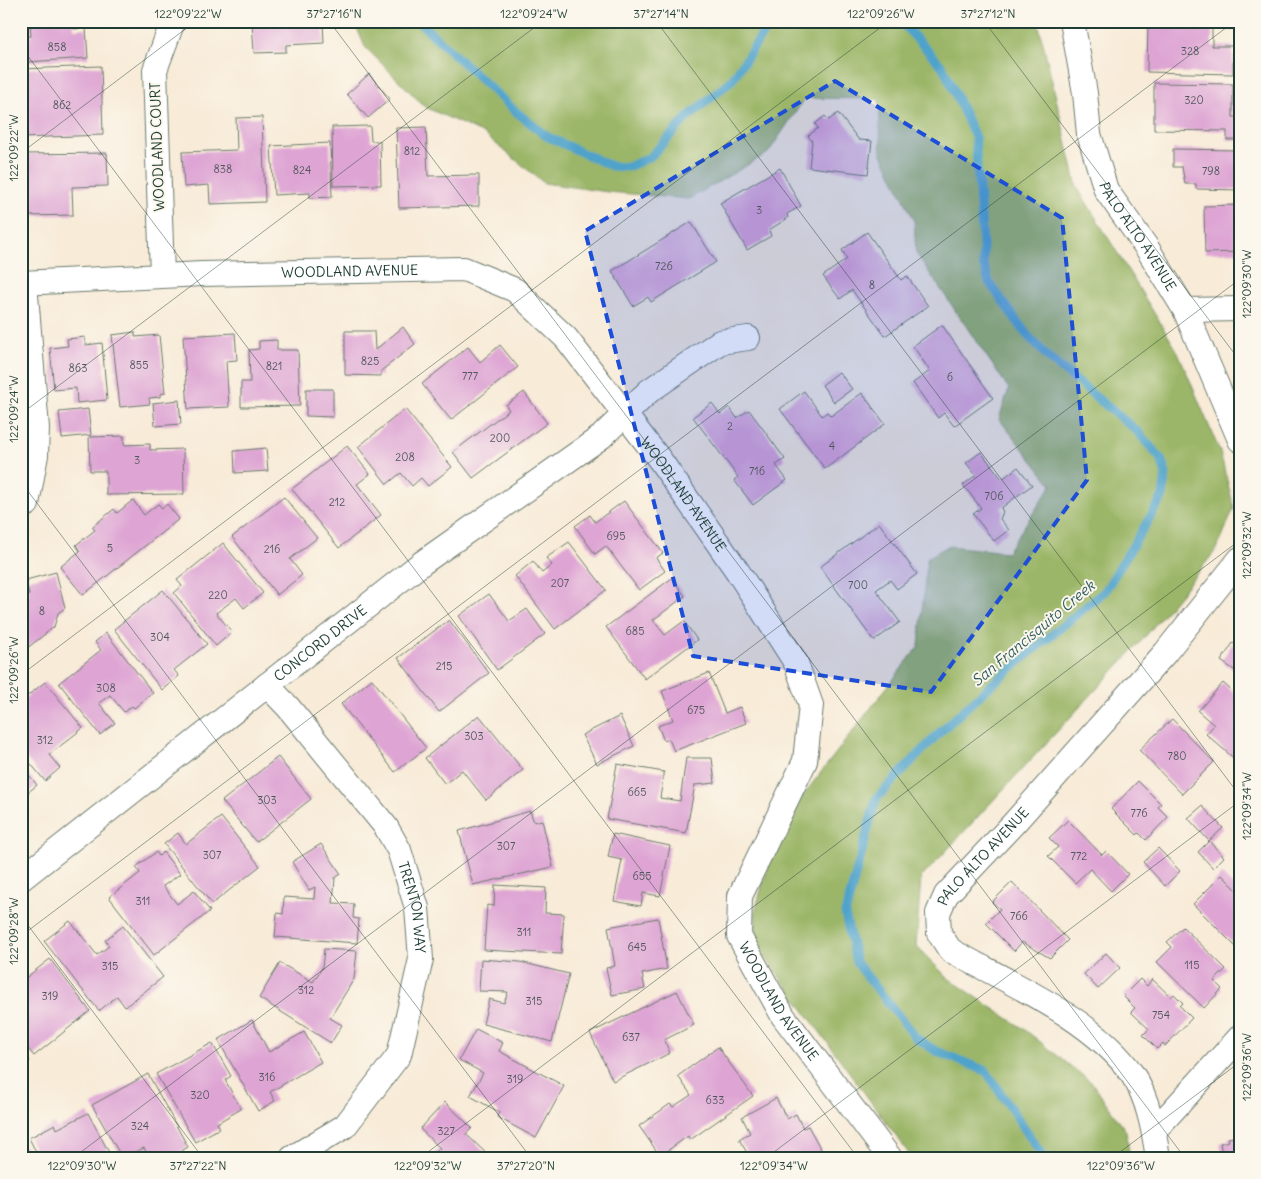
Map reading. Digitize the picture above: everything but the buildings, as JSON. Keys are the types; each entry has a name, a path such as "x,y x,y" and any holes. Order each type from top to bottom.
{"street":[{"name":"WOODLAND COURT","path":"162,276 155,70 173,21"},
{"name":"PALO ALTO AVENUE","path":"1072,21 1085,92 1088,134 1106,190 1147,248 1185,310 1240,440"},
{"path":"1085,92 1086,21"},
{"name":"WOODLAND AVENUE","path":"23,283 162,276 464,269 515,290 566,338 626,415 738,572 796,663 811,705 804,761 740,896 738,936 783,1016 890,1158"},
{"path":"23,283 38,428 36,456 27,504"},
{"path":"1185,310 1240,309"},
{"name":"CONCORD DRIVE","path":"21,878 429,557 601,437 649,391 720,342 748,338"},
{"name":"PALO ALTO AVENUE","path":"1158,1158 1154,1131 1134,1075 1114,1052 1068,1015 950,950 939,933 938,914 946,895 1165,653 1240,559"},
{"name":"TRENTON WAY","path":"267,685 306,729 386,827 399,850 417,908 421,959 399,1055 345,1126 292,1158"},
{"path":"1154,1131 1240,1037"}],"highlighted area":[{"path":"835,81 1062,218 1087,480 931,692 693,656 585,231"}],"green space":[{"path":"354,21 1034,21 1039,26 1077,187 1178,352 1220,452 1234,508 1217,549 1145,637 921,878 916,946 948,978 1024,1029 1092,1083 1126,1131 1130,1158 912,1158 757,946 755,911 768,865 801,798 919,646 927,558 948,546 1007,552 1052,485 999,419 1009,389 916,253 914,220 881,152 879,99 805,98 768,153 689,199 608,192 544,183 484,134 425,107 365,47"}],"waterway":[{"name":"San Francisquito Creek","path":"418,21 514,110 546,136 611,166 628,167 650,157 688,117 732,80 771,21"},
{"name":"San Francisquito Creek","path":"900,21 943,67 975,137 983,263 989,282 1027,335 1051,360 1137,431 1161,459 1166,474 1163,496 1105,591 991,685 940,732 876,799 845,914 856,962 916,1038 936,1051 986,1071 1044,1158"}]}
